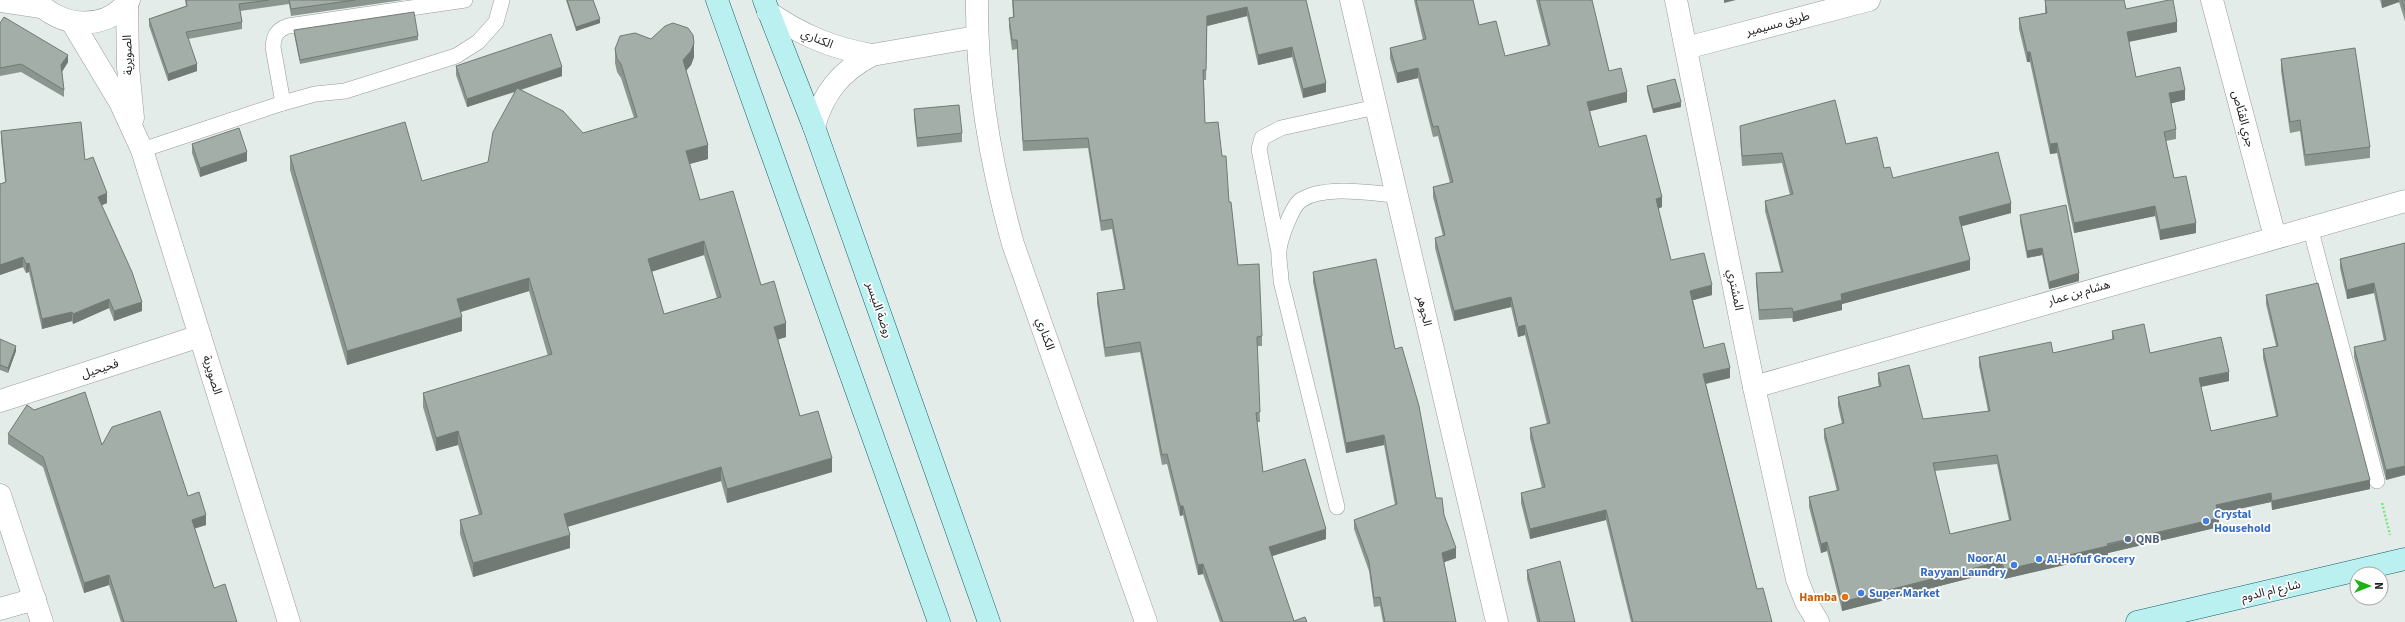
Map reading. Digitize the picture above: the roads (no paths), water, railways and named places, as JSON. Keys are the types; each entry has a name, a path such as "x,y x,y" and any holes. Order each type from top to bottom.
{"street":[{"path":"717,0 939,622"},
{"name":"الكناري","path":"977,0 976,37 996,177 1011,237 1146,622"},
{"name":"الجوهر","path":"1351,0 1497,622"},
{"name":"المشتري","path":"1676,0 1754,387 1797,579 1806,602 1818,622"},
{"name":"طريق مسيمير","path":"1686,48 1869,0"},
{"name":"جري القنّاص","path":"2212,0 2275,237"},
{"path":"0,1 38,3 55,17 72,22 92,23 111,16 128,2"},
{"name":"الصويرية","path":"128,2 128,67 134,129"},
{"name":"الكناري","path":"766,6 791,29 817,41 844,50 872,55 976,37"},
{"name":"روضة النيسر","path":"766,6 814,127 989,622"},
{"name":"الصويرية","path":"72,22 134,129 142,150 288,622"},
{"name":"الكناري","path":"814,127 822,104 834,84 845,72 872,55"},
{"name":"هشام بن عمار","path":"1754,387 2405,200"},
{"name":"فحيحيل","path":"0,401 200,336"},
{"path":"0,495 42,622"},
{"name":"شارع ام الدوم","path":"2137,622 2400,560"},
{"name":"المشتري","path":"1797,579 1799,622"},
{"path":"0,609 35,599"}],"lane":[{"path":"283,103 273,47 274,38 279,30 288,26 465,0"},
{"path":"142,150 283,103 315,94 345,91 456,56 478,42 496,22 502,0"},
{"path":"1337,506 1281,281 1279,250 1259,149 1262,138 1281,128 1376,107"},
{"path":"1279,250 1288,221 1300,200 1318,194 1342,192 1396,195"},
{"path":"2310,227 2377,481"}],"place":[{"name":"Crystal Household","path":"2206,521"},
{"name":"QNB","path":"2128,539"},
{"name":"Al-Hofuf Grocery","path":"2039,559"},
{"name":"Noor Al Rayyan Laundry","path":"2014,565"},
{"name":"Super Market","path":"1861,593"},
{"name":"Hamba","path":"1845,597"}]}
